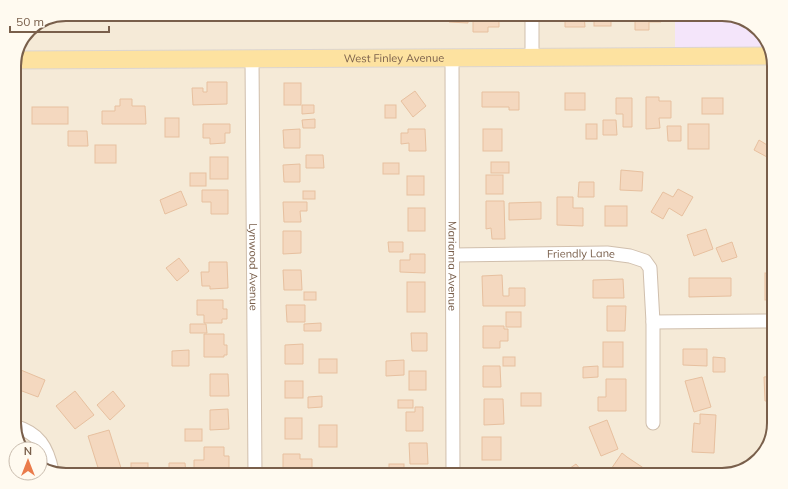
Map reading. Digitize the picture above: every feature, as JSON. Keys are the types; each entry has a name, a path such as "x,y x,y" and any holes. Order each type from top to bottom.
{"main road":[{"name":"West Finley Avenue","path":"22,60 766,56"}],"street":[{"path":"532,21 532,57"},
{"name":"Marianna Avenue","path":"452,58 454,468"},
{"name":"Lynwood Avenue","path":"252,59 255,468"},
{"name":"Friendly Lane","path":"453,255 607,253 630,256 646,261 650,268 653,322 653,423"},
{"path":"653,322 767,321"},
{"path":"22,429 37,437 47,450 51,465"}],"shaded area":[{"path":"60,21 728,21 739,24 750,30 761,43 765,51 767,63 767,429 764,440 758,451 745,462 728,468 60,468 49,465 48,441 24,441 21,426 21,63 30,38 43,27"},
{"path":"675,21 728,21 739,24 750,30 758,38 765,51 766,56 675,56"}],"building":[{"path":"468,21 468,23 449,22"},
{"path":"473,21 499,21 499,27 488,27 488,32 473,32"},
{"path":"565,21 585,21 585,27 565,27"},
{"path":"594,21 611,21 611,26 594,26"},
{"path":"635,21 661,21 649,22 649,30 635,30"},
{"path":"207,82 227,82 227,104 193,105 192,88 203,88 203,92 207,92"},
{"path":"284,83 301,83 301,105 284,105"},
{"path":"415,91 426,106 413,117 401,101"},
{"path":"482,92 519,92 519,110 509,110 509,107 482,107"},
{"path":"565,93 585,93 585,110 565,110"},
{"path":"646,97 659,97 659,101 671,101 671,118 659,118 660,128 646,129"},
{"path":"616,98 632,98 632,127 623,127 623,114 616,114"},
{"path":"702,98 723,98 723,114 702,114"},
{"path":"120,99 132,99 132,106 145,106 146,124 102,124 102,111 115,111 115,106 120,106"},
{"path":"302,105 314,105 314,113 302,114"},
{"path":"385,105 396,105 396,118 385,118"},
{"path":"32,107 68,107 68,124 32,124"},
{"path":"165,118 179,118 179,137 165,137"},
{"path":"315,119 315,128 303,128 302,120"},
{"path":"603,120 616,120 617,135 603,135"},
{"path":"203,124 230,124 230,133 225,133 225,143 210,144 210,138 203,138"},
{"path":"586,124 597,124 597,139 586,139"},
{"path":"688,124 709,124 709,149 688,149"},
{"path":"667,126 681,126 681,141 668,141"},
{"path":"300,129 300,148 284,148 283,130"},
{"path":"408,129 425,129 426,151 409,151 409,143 401,144 401,133 408,133"},
{"path":"483,129 502,129 502,151 483,151"},
{"path":"68,131 87,131 88,146 68,146"},
{"path":"759,140 767,145 767,157 754,150"},
{"path":"95,145 116,145 116,163 95,163"},
{"path":"306,155 323,155 324,168 306,168"},
{"path":"210,157 228,157 228,179 210,179"},
{"path":"491,162 509,162 509,173 491,173"},
{"path":"383,163 399,163 399,174 383,174"},
{"path":"300,164 300,182 284,182 283,165"},
{"path":"621,170 643,172 642,191 620,190"},
{"path":"190,173 206,173 206,186 190,186"},
{"path":"486,175 503,175 503,194 486,194"},
{"path":"407,176 424,176 424,195 407,195"},
{"path":"579,182 594,182 594,197 578,197"},
{"path":"678,189 693,197 682,216 669,208 663,219 651,212 663,192 673,197"},
{"path":"202,190 228,190 228,214 211,214 211,202 202,202"},
{"path":"181,191 187,205 165,214 160,200"},
{"path":"303,191 315,191 315,199 303,199"},
{"path":"557,197 573,197 573,208 583,208 583,226 557,225"},
{"path":"486,201 504,201 505,239 492,239 491,228 486,229"},
{"path":"283,202 307,202 307,211 300,211 301,222 284,222"},
{"path":"541,202 541,219 509,220 509,203"},
{"path":"605,206 627,206 627,226 605,226"},
{"path":"408,208 425,208 425,231 408,231"},
{"path":"706,229 713,249 694,256 687,235"},
{"path":"283,231 301,231 301,253 283,254"},
{"path":"388,242 403,242 403,252 389,252"},
{"path":"732,242 737,257 722,262 716,248"},
{"path":"410,254 425,254 425,273 400,272 400,260 410,260"},
{"path":"179,258 189,271 177,281 166,268"},
{"path":"209,262 227,262 228,288 210,289 210,286 202,286 201,272 209,272"},
{"path":"283,270 301,270 302,290 284,290"},
{"path":"765,273 767,273 767,300 765,300"},
{"path":"502,275 503,296 509,296 509,288 525,288 525,306 483,306 482,276"},
{"path":"689,278 731,278 731,296 689,297"},
{"path":"623,279 624,298 593,298 593,280"},
{"path":"407,282 425,282 425,312 407,312"},
{"path":"304,292 316,292 316,300 304,300"},
{"path":"197,300 223,300 223,309 227,309 227,319 222,319 222,323 204,323 204,315 197,315"},
{"path":"286,305 305,305 305,322 287,322"},
{"path":"607,306 626,306 625,331 607,331"},
{"path":"506,312 521,312 521,327 506,327"},
{"path":"321,323 321,331 304,331 304,324"},
{"path":"190,324 206,324 207,333 190,333"},
{"path":"483,326 504,326 504,329 508,329 508,341 500,341 500,348 483,348"},
{"path":"411,333 427,333 427,351 412,351"},
{"path":"204,334 224,334 224,345 227,345 227,355 224,355 224,357 204,357"},
{"path":"603,342 623,342 623,367 603,367"},
{"path":"303,344 303,364 285,364 285,345"},
{"path":"683,349 707,349 707,366 683,365"},
{"path":"189,350 189,366 172,366 172,351"},
{"path":"503,357 515,357 515,366 503,366"},
{"path":"713,357 725,358 725,372 713,372"},
{"path":"319,359 337,359 337,373 319,373"},
{"path":"404,360 404,375 386,376 386,361"},
{"path":"483,366 500,366 501,387 483,387"},
{"path":"598,366 598,377 583,378 583,367"},
{"path":"21,370 45,380 38,397 21,391"},
{"path":"409,371 426,371 426,390 409,390"},
{"path":"210,374 228,374 229,396 210,396"},
{"path":"702,377 711,407 694,412 685,381"},
{"path":"764,377 767,377 767,401 765,401"},
{"path":"606,379 626,379 626,411 598,411 598,397 606,397"},
{"path":"285,381 303,381 303,398 285,398"},
{"path":"75,391 94,415 75,429 56,406"},
{"path":"113,391 125,406 110,420 97,405"},
{"path":"521,393 541,393 541,406 521,406"},
{"path":"322,396 322,407 308,408 308,397"},
{"path":"484,399 503,399 504,424 484,425"},
{"path":"398,400 413,400 413,408 398,408"},
{"path":"415,407 423,407 423,431 406,431 406,412 415,412"},
{"path":"228,409 229,429 210,430 210,410"},
{"path":"700,414 716,415 714,453 692,452 694,423 700,424"},
{"path":"285,418 302,418 302,439 285,439"},
{"path":"607,420 618,449 601,456 589,427"},
{"path":"319,425 337,425 337,447 319,447"},
{"path":"185,429 202,429 202,441 185,441"},
{"path":"109,430 121,468 98,468 88,436"},
{"path":"482,437 501,437 501,460 482,460"},
{"path":"409,443 427,443 428,464 410,464"},
{"path":"204,447 224,447 224,456 229,456 229,468 194,468 194,460 204,460"},
{"path":"622,453 644,468 612,468"},
{"path":"283,454 300,454 300,459 312,459 312,468 283,468"},
{"path":"131,463 148,463 148,468 131,468"},
{"path":"169,463 185,463 185,468 169,468"},
{"path":"389,464 404,464 404,468 389,468"},
{"path":"576,464 579,468 570,468"}]}
